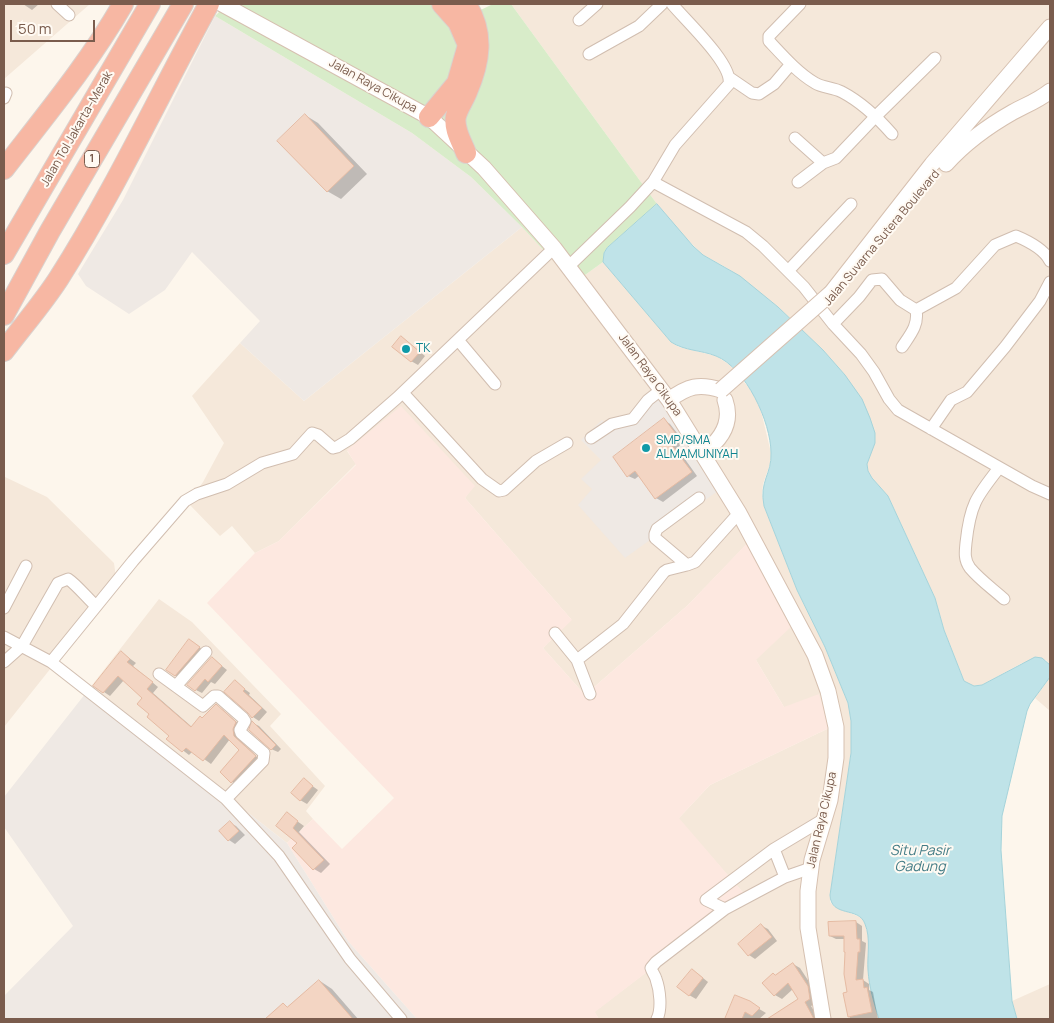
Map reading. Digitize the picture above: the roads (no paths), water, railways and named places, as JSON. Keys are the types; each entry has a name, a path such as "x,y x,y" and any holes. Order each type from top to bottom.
{"highway":[{"path":"4,169 59,98 123,4"},
{"name":"Jalan Tol Jakarta–Merak","path":"4,254 150,4"},
{"name":"1","path":"4,315 50,231 183,4"},
{"path":"4,351 58,280 115,182 209,4"},
{"path":"429,117 457,83 468,45 458,22 442,4"},
{"path":"466,4 476,22 480,38 479,58 474,76 456,117 456,130 466,153"}],"main road":[{"name":"Jalan Raya Cikupa","path":"222,4 332,62 429,117 490,175 569,266 666,395 740,513 815,655 832,707 836,727 837,749 830,800 811,868 808,892 808,926 823,1019"},
{"path":"723,395 828,299 958,133 1050,27"},
{"name":"Jalan Suvarna Sutera Boulevard","path":"828,299 856,273 912,202 959,149 1013,112 1033,103 1050,91"},
{"path":"666,395 679,393 698,386 708,386 723,395 727,408 726,423 722,436 703,453"}],"street":[{"path":"57,4 69,15"},
{"path":"580,20 597,4"},
{"path":"589,54 639,26 662,4"},
{"path":"672,4 724,65 730,78 752,93 759,94 774,84 791,64"},
{"path":"800,4 768,36 769,41 791,64 815,83 840,91 876,116 892,134"},
{"path":"798,182 823,164 836,158 935,58"},
{"path":"569,266 630,208 654,182 675,145 711,103 726,89 730,78"},
{"path":"795,138 823,164"},
{"path":"654,182 746,232 804,287 833,324 861,354 874,372 889,399 903,413 999,468 1050,494"},
{"path":"788,271 851,204"},
{"path":"916,310 956,288 996,245 1016,236 1036,247 1050,261"},
{"path":"51,662 133,561 191,496 220,487 262,463 293,454 312,433 318,435 333,448 354,436 403,393 554,248"},
{"path":"833,324 859,297 872,280 882,280 900,300 916,310 915,328 902,347"},
{"path":"931,430 951,400 967,392 1006,347 1040,301 1050,282"},
{"path":"458,340 495,384"},
{"path":"403,393 482,479 499,491 504,490 536,461 567,442"},
{"path":"591,438 612,424 633,419 648,400 666,395"},
{"path":"999,468 979,493 972,507 968,519 965,558 970,568 1004,599"},
{"path":"687,565 655,538 655,534 657,529 700,498"},
{"path":"577,660 623,624 664,572 695,562 740,513"},
{"path":"4,608 26,566"},
{"path":"4,662 22,646 58,584 64,579 74,582 82,593 96,606"},
{"path":"555,633 577,660 590,694"},
{"path":"4,637 51,662 226,799 279,856 350,959 401,1019"},
{"path":"176,686 206,652"},
{"path":"159,674 203,706 214,696 218,696 243,718 245,721 240,733 264,754 263,761 226,799"},
{"path":"725,909 706,900 774,849 824,818"},
{"path":"774,849 785,878"},
{"path":"657,1019 659,992 651,968 667,953 725,909 785,878 811,868"}],"water":[{"name":"Situ Pasir Gadung","path":"657,204 703,255 740,276 778,307 823,350 845,375 862,399 875,433 875,443 867,464 868,471 888,496 935,598 944,630 964,681 974,686 982,685 1035,657 1042,658 1050,665 1050,677 1027,711 1002,816 1001,850 1012,1001 1017,1019 879,1019 869,983 867,929 862,919 857,915 835,907 830,895 851,753 851,721 848,703 825,647 797,590 764,506 763,490 770,467 771,453 767,426 762,412 747,384 727,362 716,356 682,347 671,342 603,262 604,253 607,248"}],"place":[{"name":"TK","path":"406,349"},
{"name":"SMP/SMA ALMAMUNIYAH","path":"646,448"}]}
